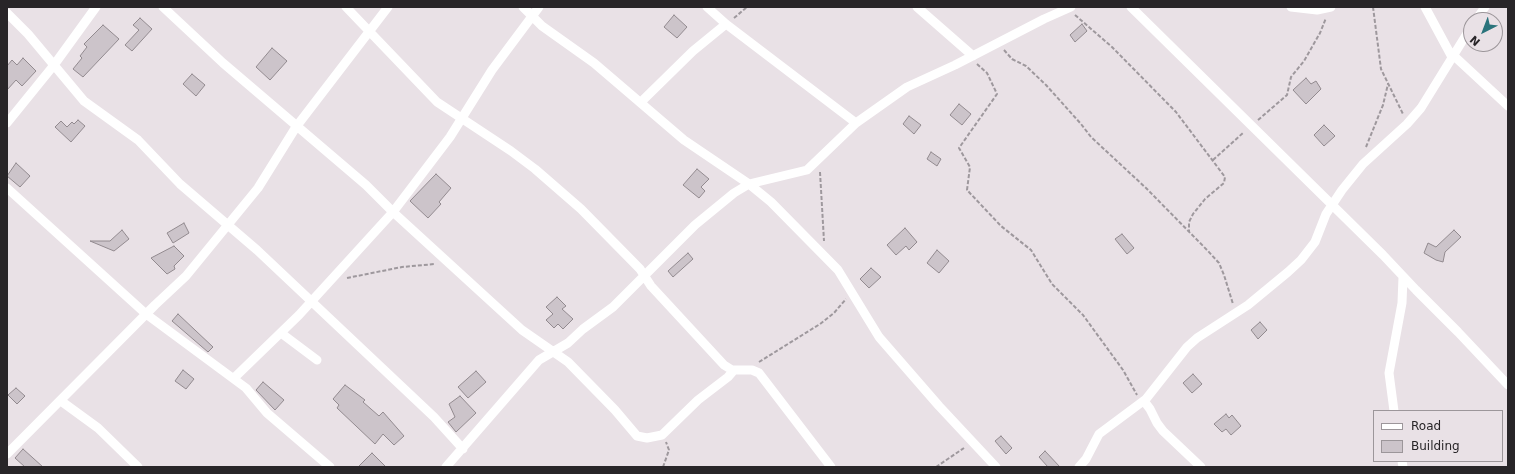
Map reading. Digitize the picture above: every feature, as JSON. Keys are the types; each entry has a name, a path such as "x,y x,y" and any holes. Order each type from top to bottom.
{"street":[{"path":"7,123 54,65 96,7"},
{"path":"164,7 223,63 269,100 296,127 366,185 393,212 522,330 568,362 615,410 637,436 647,438 662,436 698,400 728,377 734,370"},
{"path":"346,7 437,102 511,151 552,183 604,232 640,269 644,276 697,334 720,362 730,369 756,371 763,378 831,467"},
{"path":"7,454 146,314 186,276 230,225 258,188 296,127 388,7"},
{"path":"523,7 531,17 562,42 594,63 684,140 749,184 771,202 838,270 879,337 996,467"},
{"path":"234,378 281,333 393,212 462,118 492,70 539,7"},
{"path":"708,7 726,24 856,122"},
{"path":"917,7 972,57"},
{"path":"1131,7 1332,205 1384,254 1403,277 1508,385"},
{"path":"1291,7 1317,10 1330,7"},
{"path":"1425,7 1452,56 1508,106"},
{"path":"446,467 543,357 568,343 583,329 613,307 700,220 734,193 749,184 803,172 818,160 856,122 907,87 972,57 997,43 1070,8"},
{"path":"7,13 84,101 138,140 180,184 230,225 434,417 463,449"},
{"path":"640,102 693,51 726,24"},
{"path":"1079,467 1086,459 1098,434 1144,402 1187,347 1197,338 1236,313 1288,272 1300,260 1315,242 1332,205 1363,164 1407,124 1421,108 1463,40"},
{"path":"7,188 146,314 234,378 252,393 267,413 330,467"},
{"path":"1394,410 1389,373 1402,303 1403,277"},
{"path":"281,333 317,360"},
{"path":"61,401 98,428 138,467"},
{"path":"1144,402 1163,431 1201,467"}],"path":[{"path":"726,24 747,7"},
{"path":"1213,160 1287,95 1291,77 1304,61 1320,33 1330,7"},
{"path":"1373,7 1381,69 1407,124"},
{"path":"1070,8 1152,86 1176,112 1213,160 1225,179 1224,183 1205,200 1193,214 1189,222 1189,232"},
{"path":"997,43 1012,59 1026,66 1046,85 1082,124 1091,138 1146,188 1219,263 1236,313"},
{"path":"972,57 987,73 997,94 959,148 970,167 967,190 1001,226 1031,250 1052,284 1083,315 1123,370 1135,393 1144,402"},
{"path":"1364,152 1383,105 1388,89 1388,82"},
{"path":"818,160 821,184 825,256"},
{"path":"346,278 409,266 450,264"},
{"path":"752,370 761,360 820,324 834,313 852,293"},
{"path":"662,436 668,444 669,450 663,467"},
{"path":"936,467 972,442"}],"building":[{"path":"674,15 687,27 677,38 664,27"},
{"path":"140,18 152,29 132,51 125,45 139,30 133,25"},
{"path":"1082,24 1087,31 1075,42 1070,35"},
{"path":"103,25 119,39 83,77 73,69 82,58 80,56 87,47 84,44"},
{"path":"272,48 287,61 270,80 256,67"},
{"path":"23,58 36,71 22,86 16,80 7,90 7,66 12,60 17,65"},
{"path":"192,74 205,85 196,96 183,84"},
{"path":"1306,78 1311,84 1316,81 1321,89 1306,104 1293,90"},
{"path":"959,104 971,114 962,125 950,115"},
{"path":"909,116 921,125 914,134 903,124"},
{"path":"78,120 85,126 71,142 55,127 61,121 67,127 72,122 74,124"},
{"path":"1324,125 1335,136 1324,146 1314,135"},
{"path":"931,152 941,159 937,166 927,159"},
{"path":"16,163 30,176 20,187 7,176"},
{"path":"697,169 709,179 701,187 705,191 699,198 683,185"},
{"path":"436,174 451,188 439,202 441,204 428,218 410,201"},
{"path":"184,223 189,233 173,243 167,233"},
{"path":"905,228 917,242 909,250 906,246 896,255 887,245"},
{"path":"122,230 129,239 114,251 90,241 110,241"},
{"path":"1454,230 1461,237 1445,252 1443,262 1424,253 1428,243 1436,247"},
{"path":"1122,234 1134,248 1127,254 1115,239"},
{"path":"174,246 184,256 174,266 175,269 167,274 151,258"},
{"path":"937,250 949,261 939,273 927,263"},
{"path":"688,253 693,259 673,277 668,271"},
{"path":"871,268 881,277 869,288 860,279"},
{"path":"557,297 566,306 562,309 573,319 563,329 558,324 554,328 546,320 553,314 546,307"},
{"path":"178,314 213,347 208,352 172,321"},
{"path":"1260,322 1267,330 1258,339 1251,330"},
{"path":"183,370 194,379 186,389 175,381"},
{"path":"476,371 486,382 468,398 458,387"},
{"path":"1193,374 1202,384 1192,393 1183,383"},
{"path":"263,382 284,400 275,410 256,390"},
{"path":"345,385 365,400 363,402 379,416 383,412 404,436 394,445 383,434 375,444 337,408 339,405 333,399"},
{"path":"16,388 25,396 17,404 8,395"},
{"path":"460,396 476,413 456,432 448,422 455,417 449,404"},
{"path":"1226,414 1229,418 1232,415 1241,426 1231,435 1226,429 1222,432 1214,424"},
{"path":"1001,436 1012,448 1006,454 995,441"},
{"path":"23,449 43,467 25,467 15,458"},
{"path":"1045,451 1060,467 1048,467 1039,457"},
{"path":"372,453 386,467 358,467"}]}
